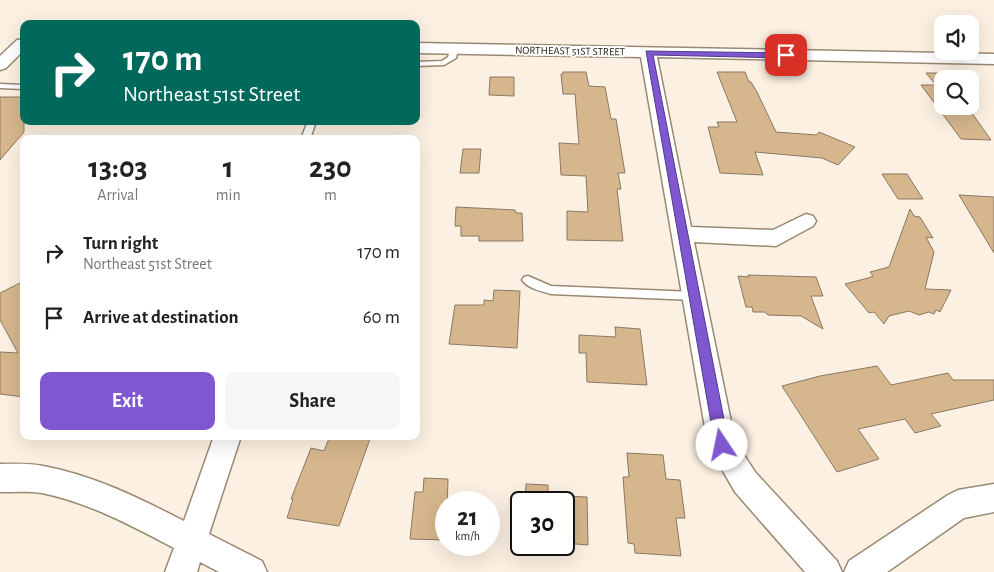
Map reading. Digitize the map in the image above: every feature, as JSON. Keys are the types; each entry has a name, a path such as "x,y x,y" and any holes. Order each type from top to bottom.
{"street":[{"path":"0,43 20,43"},
{"path":"0,65 20,46"},
{"name":"NORTHEAST 51ST STREET","path":"420,48 994,59"},
{"path":"648,53 722,445 745,482 826,572"},
{"path":"682,234 776,238 806,221"},
{"path":"181,572 227,440"},
{"path":"0,478 41,479 89,492 142,515 251,572"},
{"path":"860,572 958,505 994,498"}],"lane":[{"path":"420,64 444,63 452,58 454,49"},
{"path":"0,86 20,87"},
{"path":"528,280 551,290 694,296"}],"building":[{"path":"563,72 586,72 589,86 605,87 611,119 616,119 625,173 618,173 621,189 617,189 623,241 567,240 567,211 588,212 586,176 561,175 559,143 579,144 575,94 563,94 561,74"},
{"path":"717,72 745,72 776,132 816,135 819,132 855,147 838,165 822,158 755,152 763,175 720,173 708,127 719,127 717,122 737,122"},
{"path":"926,73 934,73 934,83"},
{"path":"490,77 514,77 514,96 489,95"},
{"path":"921,85 934,85 934,103"},
{"path":"0,97 20,97 20,125 24,125 24,132 0,160"},
{"path":"943,115 973,115 991,140 961,139"},
{"path":"463,149 481,149 479,173 460,173"},
{"path":"882,174 907,174 923,199 898,199"},
{"path":"959,195 994,197 994,253"},
{"path":"456,207 515,210 516,213 522,213 523,241 479,241 479,236 461,236 461,226 455,226"},
{"path":"910,209 914,216 920,217 933,238 926,237 934,252 925,289 951,290 940,312 936,310 934,314 929,312 919,315 909,311 889,316 884,324 874,312 869,313 845,284 868,278 873,276 870,272 889,267"},
{"path":"748,275 816,277 823,296 811,296 823,329 801,316 768,315 765,312 753,312 752,307 746,307 738,276 749,277"},
{"path":"20,283 20,396 0,394 0,352 18,353 0,320 0,293"},
{"path":"494,290 520,291 517,348 449,344 455,305 484,305 484,300 493,301"},
{"path":"615,327 640,329 647,385 587,382 586,353 579,353 579,335 616,337"},
{"path":"877,366 891,385 948,373 953,380 994,380 994,400 931,414 941,426 915,433 905,419 858,429 879,459 837,472 782,386 820,376"},
{"path":"328,440 370,440 339,526 287,518 293,499 291,499 311,448 324,451"},
{"path":"627,453 663,455 666,479 680,480 685,518 676,518 681,556 635,553 634,544 628,543 623,477 629,477"},
{"path":"424,478 448,479 448,491 435,491 435,540 410,539 415,492 423,492"},
{"path":"526,484 548,485 548,491 526,491"},
{"path":"575,496 587,497 588,545 575,544"}],"route":[{"path":"722,445 648,53 786,55"}]}
